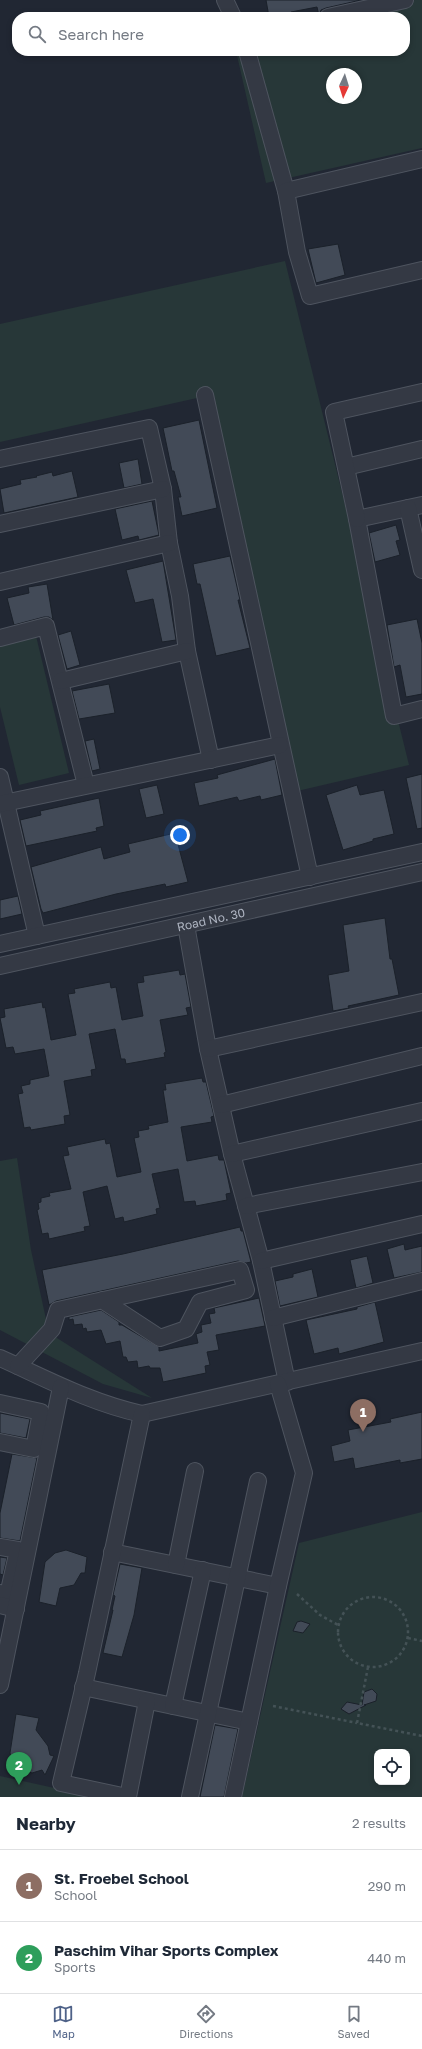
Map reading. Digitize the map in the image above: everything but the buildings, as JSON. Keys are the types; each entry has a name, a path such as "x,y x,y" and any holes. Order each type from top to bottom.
{"street":[{"path":"225,0 231,12"},
{"path":"351,12 405,0"},
{"path":"248,56 284,184 297,252 310,296 422,270"},
{"path":"284,184 422,159"},
{"path":"422,392 334,412 357,519 394,716 422,709"},
{"path":"205,395 280,745 310,877"},
{"path":"0,459 149,428 163,489 169,543 180,596 187,651 211,760"},
{"path":"346,467 422,449"},
{"path":"0,524 163,489"},
{"path":"357,519 415,507 422,570"},
{"path":"0,582 169,543"},
{"path":"0,638 46,626 86,785"},
{"path":"61,681 187,651"},
{"path":"3,803 280,745"},
{"path":"0,777 3,803 37,936"},
{"name":"Road No. 30","path":"0,944 422,852"},
{"name":"Road No. 30","path":"0,966 422,872"},
{"path":"186,925 208,1049 232,1154 261,1261 273,1318 282,1383 304,1473 278,1586 233,1797"},
{"path":"208,1049 422,1002"},
{"path":"221,1105 422,1056"},
{"path":"232,1154 422,1111"},
{"path":"246,1206 422,1172"},
{"path":"261,1261 422,1224"},
{"path":"18,1366 52,1330 58,1310 102,1300 240,1270 246,1290 200,1302 186,1329 160,1338 102,1300"},
{"path":"273,1318 422,1282"},
{"path":"0,1358 61,1387 113,1407 142,1414 422,1351"},
{"path":"0,1685 61,1387"},
{"path":"0,1402 41,1412 34,1449 0,1442"},
{"path":"142,1414 83,1687 60,1783 127,1797 147,1701"},
{"path":"176,1565 196,1471"},
{"path":"190,1797 258,1481"},
{"path":"0,1547 18,1550 8,1595 0,1593"},
{"path":"112,1552 278,1586"},
{"path":"173,1706 203,1570"},
{"path":"0,1605 16,1609"},
{"path":"83,1687 249,1722"}],"path":[{"path":"297,1594 320,1615 338,1625"},
{"path":"371,1596 382,1597 393,1602 402,1610 407,1620 407,1644 401,1654 392,1662 381,1667 368,1667 357,1664 344,1652 338,1637 338,1625 342,1614 354,1602 371,1596"},
{"path":"408,1638 422,1641"},
{"path":"357,1723 368,1667"},
{"path":"273,1706 422,1736"}],"shaded area":[{"path":"415,0 422,0 422,148 266,183 237,56 410,56 410,12 362,12"},
{"path":"285,261 409,765 293,792 197,398 0,442 0,324"},
{"path":"36,636 69,773 19,785 0,707 0,645"},
{"path":"17,1158 31,1250 49,1333 152,1398 103,1384 0,1330 0,1161"},
{"path":"422,1512 422,1797 242,1797 299,1543"},
{"path":"0,1776 95,1797 0,1797"}],"place":[{"name":"St. Froebel School","path":"363,1432"},
{"name":"Paschim Vihar Sports Complex","path":"19,1785"}]}
